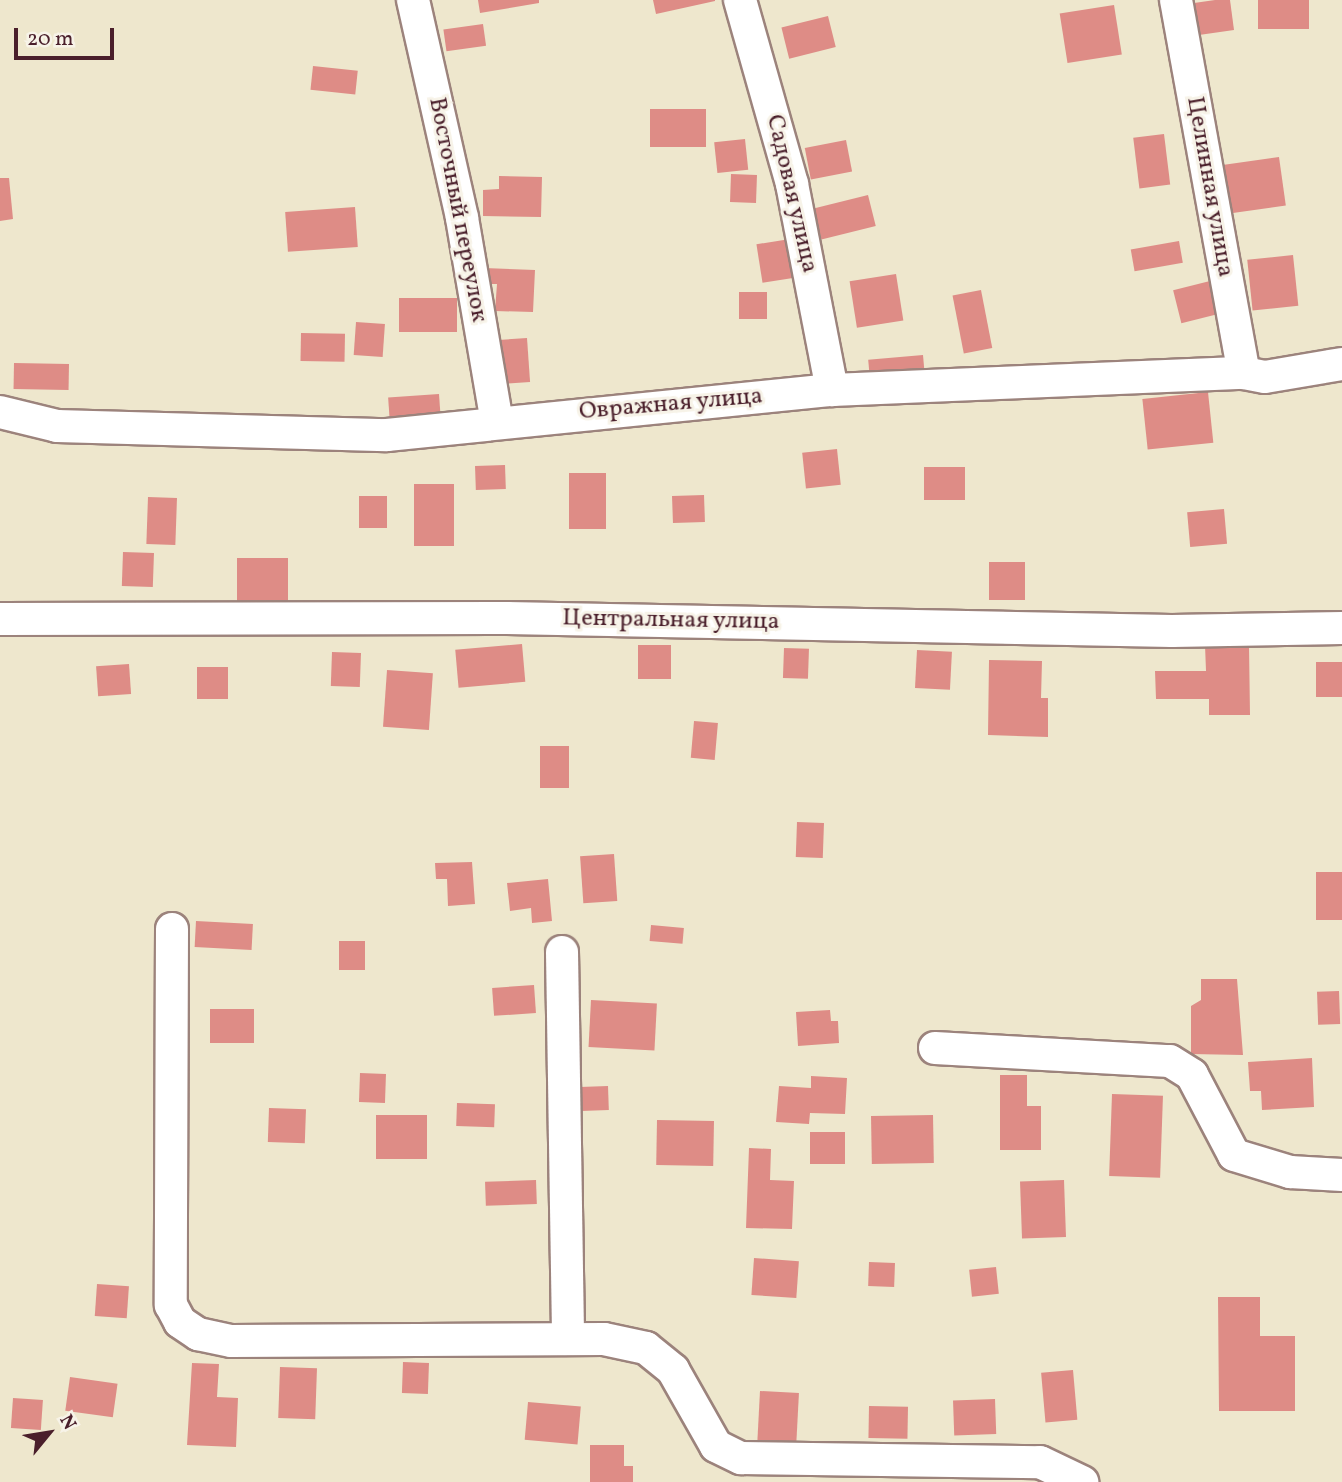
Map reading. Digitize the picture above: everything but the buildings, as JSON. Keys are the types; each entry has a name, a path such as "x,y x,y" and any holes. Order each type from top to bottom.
{"street":[{"name":"Восточный переулок","path":"413,0 461,218 497,422"},
{"name":"Садовая улица","path":"740,0 792,184 832,390"},
{"name":"Целинная улица","path":"1176,0 1244,373"},
{"name":"Овражная улица","path":"0,412 57,426 387,435 832,390 1244,373 1265,377 1342,364"},
{"name":"Центральная улица","path":"0,619 507,618 1172,631 1342,628"},
{"path":"172,929 171,1305 180,1322 198,1334 232,1341 604,1339 646,1348 673,1370 716,1446 741,1458 1040,1462 1082,1482"},
{"path":"562,952 568,1339"},
{"path":"935,1048 1170,1061 1192,1075 1234,1155 1290,1172 1342,1175"}]}
